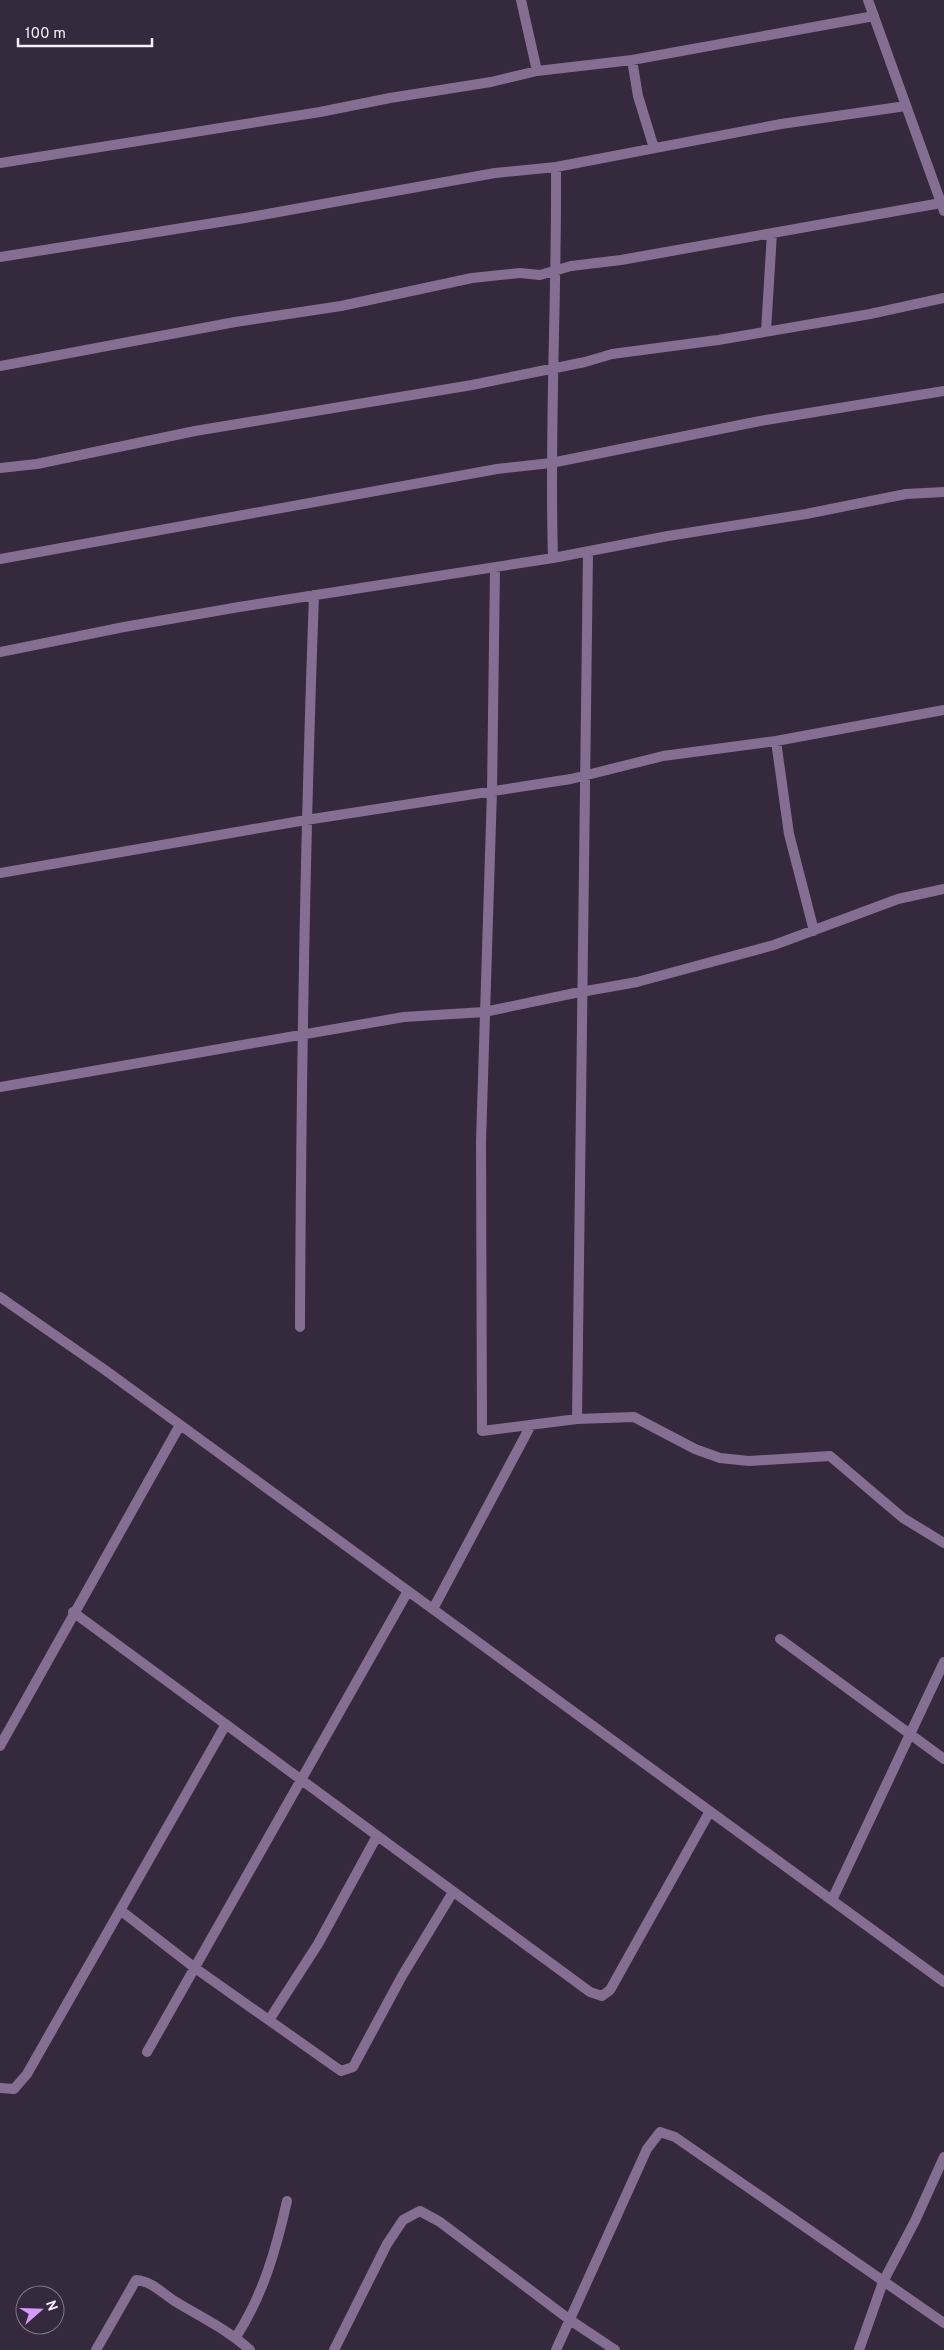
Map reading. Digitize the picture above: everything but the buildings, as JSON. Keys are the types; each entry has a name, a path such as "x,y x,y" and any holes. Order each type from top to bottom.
{"street":[{"path":"521,0 537,71"},
{"path":"0,366 235,322 341,306 472,278 520,273 540,275 571,266 621,260 772,234 830,221 942,207 868,0"},
{"path":"0,162 320,112 390,98 490,82 537,71 632,60 874,16"},
{"path":"632,60 638,96 654,148"},
{"path":"0,257 254,216 495,173 556,167 781,124 906,106"},
{"path":"553,558 551,463 555,367 556,167"},
{"path":"766,331 772,234"},
{"path":"0,468 37,464 194,431 472,385 584,362 612,354 879,313 944,298"},
{"path":"0,558 497,470 551,463 760,421 944,391"},
{"path":"0,652 124,627 314,595 495,568 668,536 806,514 906,494 944,492"},
{"path":"577,1419 588,552"},
{"path":"495,568 492,791 481,1142 482,1431 577,1419 634,1417 696,1449 720,1458 749,1461 830,1456 903,1518 944,1543"},
{"path":"300,1327 301,1035 314,595"},
{"path":"0,873 306,820 585,775 663,756 776,741 944,710"},
{"path":"776,741 789,834 814,931"},
{"path":"0,1087 404,1017 484,1012 583,991 637,982 774,945 898,899 944,889"},
{"path":"0,1297 180,1425 944,1982"},
{"path":"0,1746 73,1612 180,1425"},
{"path":"433,1609 531,1425"},
{"path":"147,2052 408,1591"},
{"path":"73,1612 590,1992 602,1996 610,1990 710,1811"},
{"path":"780,1638 944,1759"},
{"path":"832,1900 944,1662"},
{"path":"0,2088 14,2089 27,2074 226,1724"},
{"path":"269,2020 318,1944 377,1836"},
{"path":"120,1910 194,1968 342,2072 353,2067 402,1976 453,1892"},
{"path":"556,2350 647,2149 660,2132 675,2137 944,2323"},
{"path":"859,2350 883,2282 915,2221 944,2157"},
{"path":"236,2337 253,2310 277,2246 287,2201"},
{"path":"334,2350 387,2244 403,2220 420,2211 440,2222 570,2320 615,2350"},
{"path":"96,2350 136,2280 145,2280 174,2301 236,2337 250,2350"}]}
